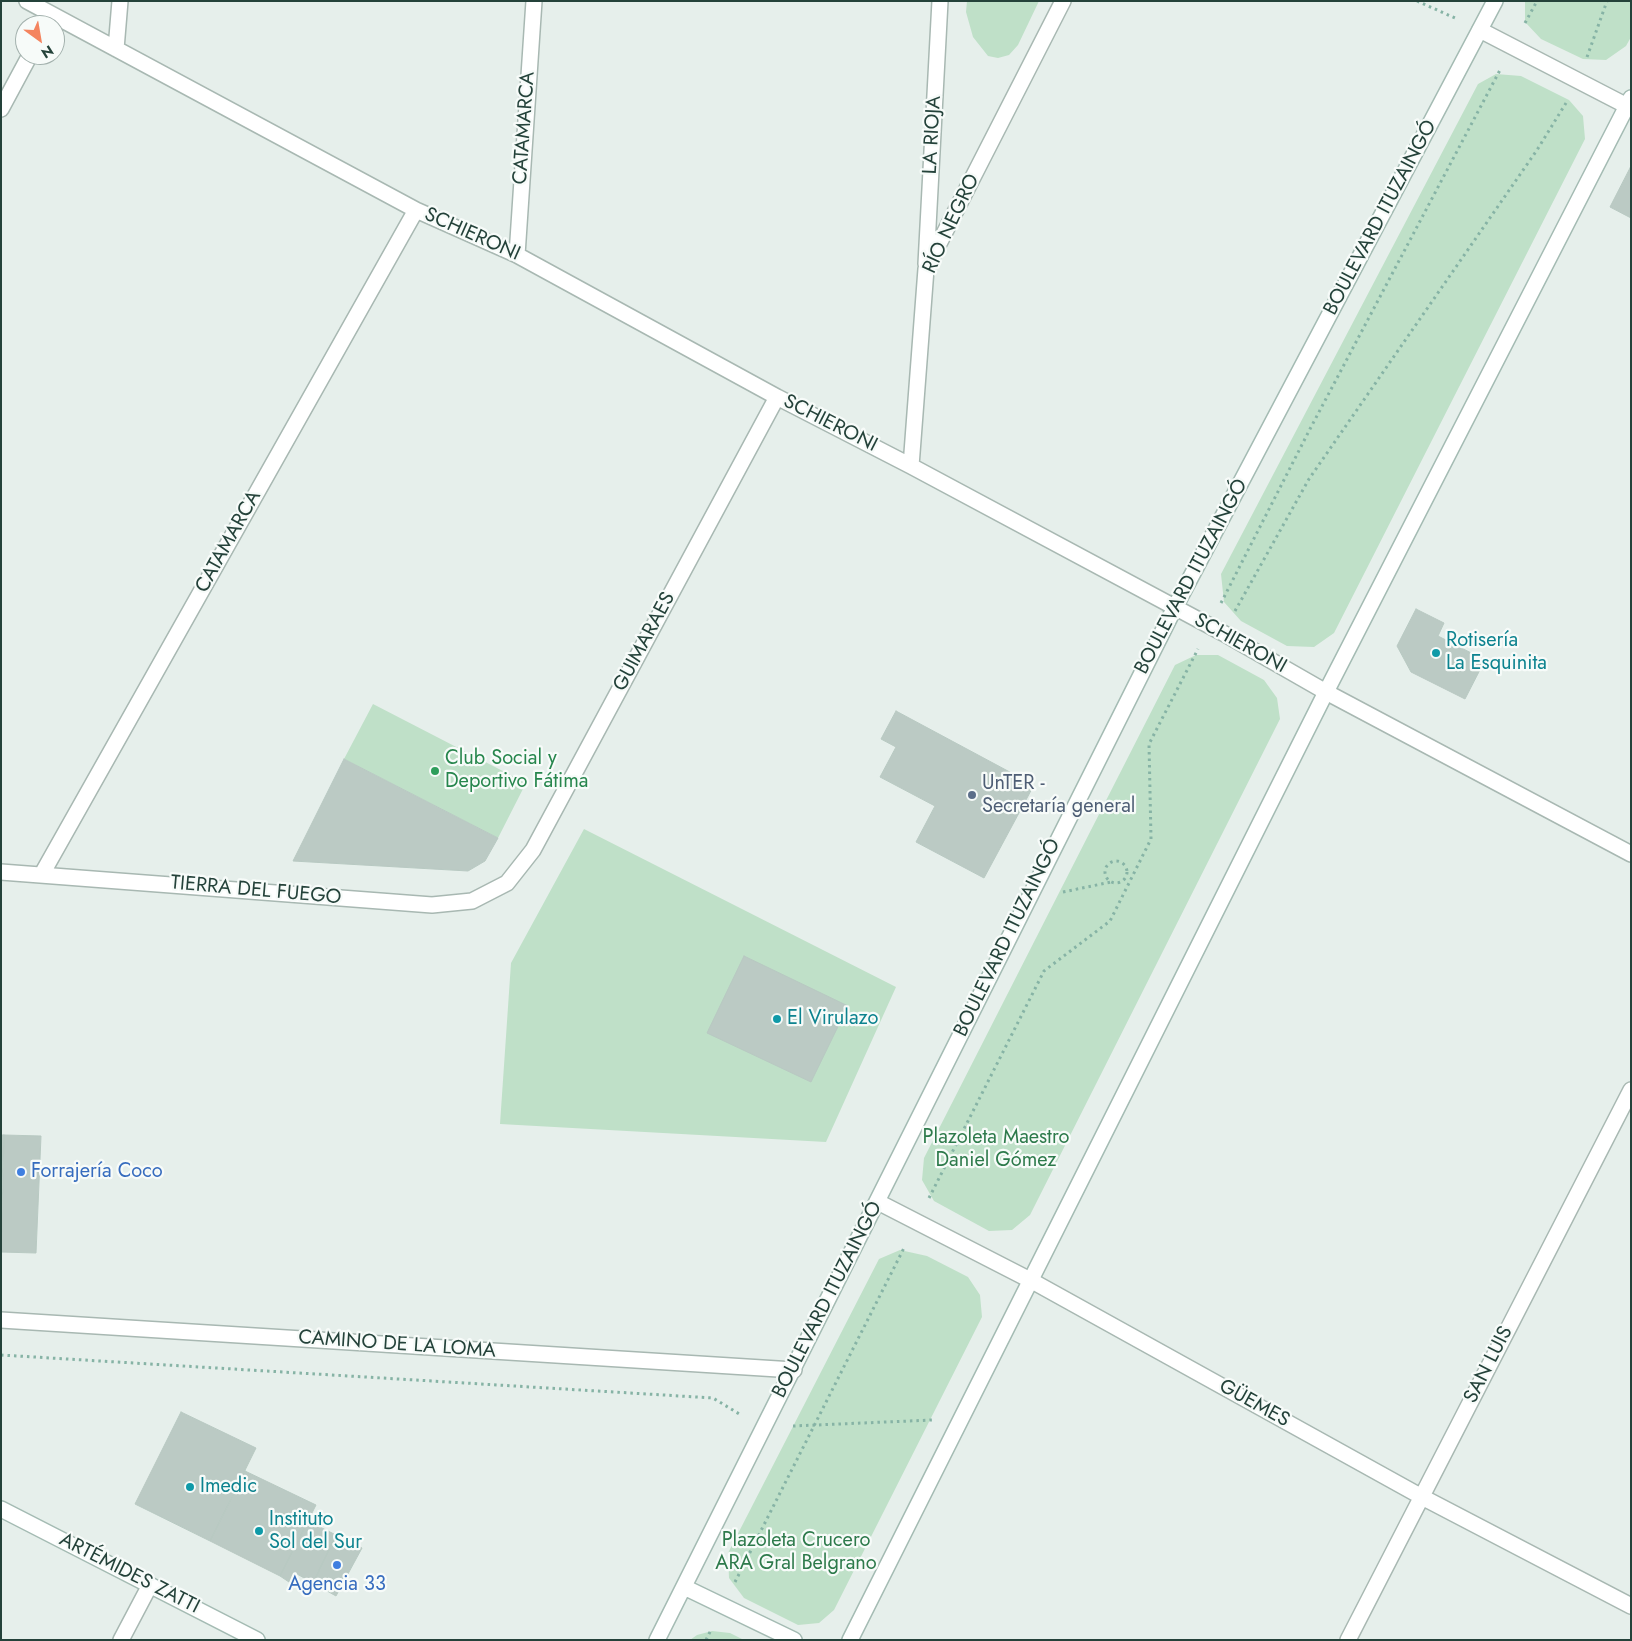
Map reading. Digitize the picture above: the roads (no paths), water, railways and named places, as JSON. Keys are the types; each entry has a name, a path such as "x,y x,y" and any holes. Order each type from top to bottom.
{"street":[{"name":"SCHIERONI","path":"27,1 42,15"},
{"path":"116,49 120,1"},
{"name":"CATAMARCA","path":"517,255 534,1"},
{"name":"LA RIOJA","path":"926,269 940,1"},
{"name":"RÍO NEGRO","path":"911,466 926,269 1063,1"},
{"name":"BOULEVARD ITUZAINGÓ","path":"657,1640 878,1202 1024,904 1174,609 1495,1"},
{"name":"SCHIERONI","path":"65,27 116,49 416,210 517,255 777,397 911,466 1216,630 1326,692 1631,854"},
{"path":"850,1640 960,1418 1032,1281 1326,692 1629,104 1578,82 1480,30"},
{"path":"1,109 25,65"},
{"name":"CATAMARCA","path":"42,874 416,210"},
{"name":"GUIMARAES","path":"507,883 534,850 777,397"},
{"name":"TIERRA DEL FUEGO","path":"1,872 432,905 472,901 507,883"},
{"name":"SAN LUIS","path":"1348,1640 1631,1090"},
{"name":"GÜEMES","path":"878,1202 1032,1281 1422,1496 1631,1606"},
{"name":"CAMINO DE LA LOMA","path":"1,1320 794,1370"},
{"name":"ARTÉMIDES ZATTI","path":"1,1509 257,1640"},
{"path":"122,1640 150,1585"},
{"path":"684,1587 794,1640"}],"place":[{"name":"Rotisería La Esquinita","path":"1436,653"},
{"name":"Club Social y Deportivo Fátima","path":"435,771"},
{"name":"UnTER - Secretaría general","path":"972,795"},
{"name":"El Virulazo","path":"777,1019"},
{"name":"Forrajería Coco","path":"21,1172"},
{"name":"Imedic","path":"190,1487"},
{"name":"Instituto Sol del Sur","path":"259,1531"},
{"name":"Agencia 33","path":"337,1565"}],"park label":[{"name":"Plazoleta Maestro Daniel Gómez","path":"996,1150"},
{"name":"Plazoleta Crucero ARA Gral Belgrano","path":"796,1552"}]}
